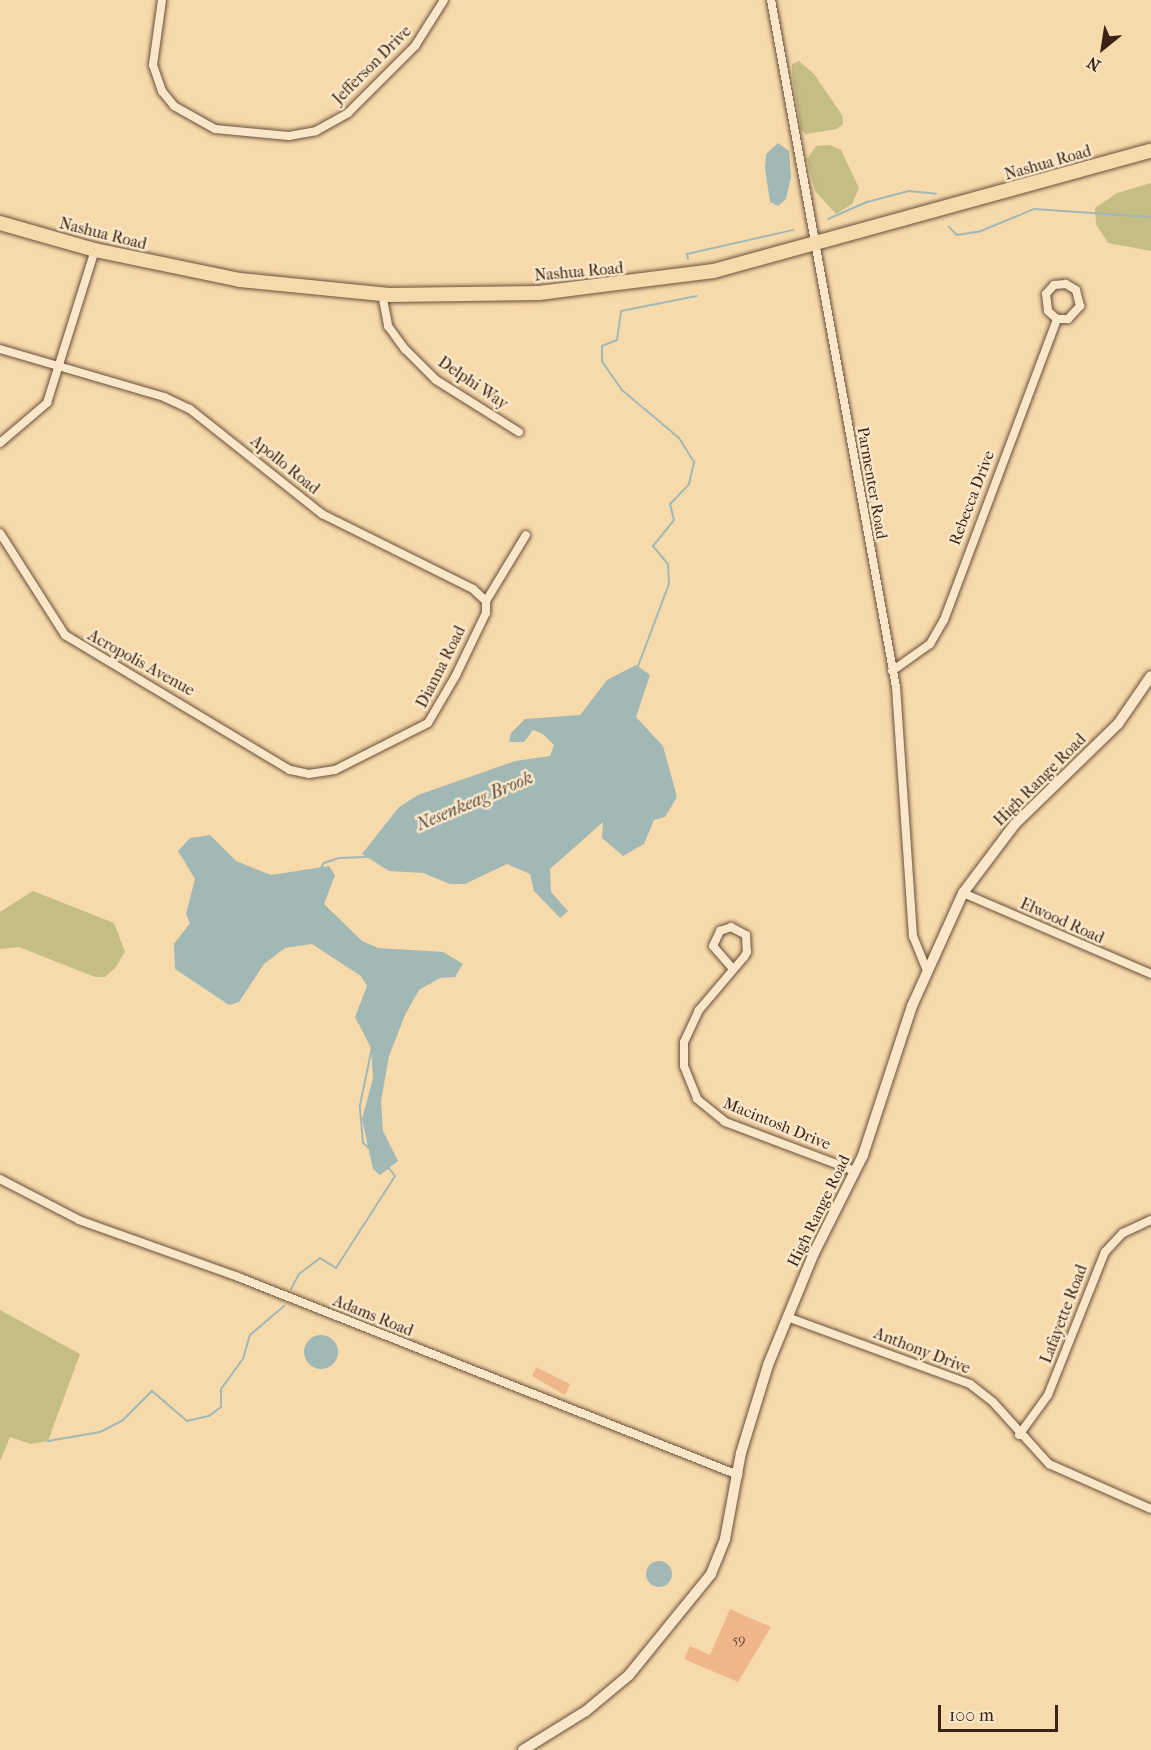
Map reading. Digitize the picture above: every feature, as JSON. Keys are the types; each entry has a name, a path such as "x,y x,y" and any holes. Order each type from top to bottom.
{"main road":[{"name":"Nashua Road","path":"0,223 95,250 231,279 382,294 501,295 605,287 714,271 817,246 1151,151"}],"street":[{"name":"Jefferson Drive","path":"162,0 153,56 158,83 167,99 189,117 215,129 289,136 316,131 348,113 415,46 444,0"},
{"name":"Parmenter Road","path":"771,0 892,671 901,733 914,944 927,970"},
{"path":"0,443 41,410 60,366 95,250"},
{"path":"1066,284 1076,290 1080,306 1068,319 1057,319 1047,311 1045,300 1054,285 1066,284"},
{"name":"Delphi Way","path":"382,294 387,326 405,349 436,380 519,432"},
{"name":"Rebecca Drive","path":"892,671 930,644 944,620 1057,319"},
{"name":"Apollo Road","path":"0,349 60,366 190,409 322,514 473,589 486,601"},
{"name":"Acropolis Avenue","path":"0,533 65,635 282,765 309,774"},
{"name":"Dianna Road","path":"309,774 335,770 428,723 456,675 486,613 486,601 526,535"},
{"name":"High Range Road","path":"523,1750 615,1688 690,1605 719,1557 753,1409 788,1317 855,1171 927,970 963,892 1015,824 1118,724 1151,676"},
{"name":"Elwood Road","path":"963,892 1151,974"},
{"name":"Macintosh Drive","path":"733,969 714,946 717,934 731,927 746,935 748,946 733,969 688,1030 684,1060 691,1089 705,1108 725,1122 855,1171"},
{"name":"Adams Road","path":"0,1179 88,1223 238,1277 738,1475"},
{"name":"Lafayette Road","path":"1019,1435 1048,1395 1106,1252 1123,1233 1151,1220"},
{"name":"Anthony Drive","path":"788,1317 970,1384 993,1402 1019,1435 1049,1464 1151,1509"}],"shaded area":[{"path":"799,61 814,74 842,115 843,124 837,129 806,134 801,130 792,73 792,64"},
{"path":"830,145 841,150 859,188 852,204 836,214 815,191 807,159 816,146"},
{"path":"1151,183 1151,251 1108,243 1096,224 1095,208 1117,193"},
{"path":"33,891 114,923 125,952 115,968 105,977 95,977 19,947 0,949 0,912"},
{"path":"0,1310 80,1354 48,1441 31,1444 10,1437 0,1461"}],"water":[{"path":"778,143 789,151 791,177 786,199 778,206 770,202 765,168 766,154"},
{"path":"636,665 650,675 636,717 663,746 677,797 665,817 654,820 644,844 623,856 602,838 603,822 550,869 551,892 568,911 560,918 534,891 530,874 507,864 465,884 450,884 423,873 389,871 362,854 399,807 418,795 515,761 550,756 554,745 543,734 533,730 524,742 509,742 511,733 525,719 580,715 607,680"},
{"path":"210,835 236,861 271,875 329,866 335,875 324,904 362,941 378,948 443,952 463,964 455,977 440,978 419,990 405,1015 389,1056 381,1101 383,1131 398,1161 380,1175 373,1169 362,1119 373,1078 371,1048 355,1017 367,986 361,976 312,944 285,948 264,964 239,1002 229,1005 175,969 174,944 190,923 186,914 195,879 178,851 190,838"},
{"path":"321,1335 333,1340 338,1352 333,1364 321,1369 309,1364 304,1352 309,1340"},
{"path":"659,1561 668,1565 672,1574 668,1583 659,1587 650,1583 646,1574 650,1565"}],"building":[{"path":"536,1367 570,1384 565,1395 532,1376"},
{"path":"730,1609 771,1627 738,1682 684,1659 690,1646 710,1655"}],"waterway":[{"name":"Nesenkeag Brook","path":"828,219 867,202 909,191 936,194"},
{"name":"Nesenkeag Brook","path":"949,227 957,235 981,231 1034,209 1151,217"},
{"name":"Nesenkeag Brook","path":"688,259 687,254 793,230"},
{"name":"Nesenkeag Brook","path":"637,669 669,584 668,564 653,546 674,520 670,504 689,484 694,462 679,438 622,390 602,361 602,346 617,340 621,311 697,296"},
{"name":"Nesenkeag Brook","path":"320,869 324,863 339,858 367,857"},
{"name":"Nesenkeag Brook","path":"369,1148 363,1143 360,1105 372,1047"},
{"name":"Nesenkeag Brook","path":"291,1289 299,1274 320,1258 336,1268 395,1176 388,1167"},
{"name":"Nesenkeag Brook","path":"48,1441 100,1432 122,1421 152,1391 187,1421 209,1416 221,1407 221,1389 243,1359 250,1335 284,1306"}]}
